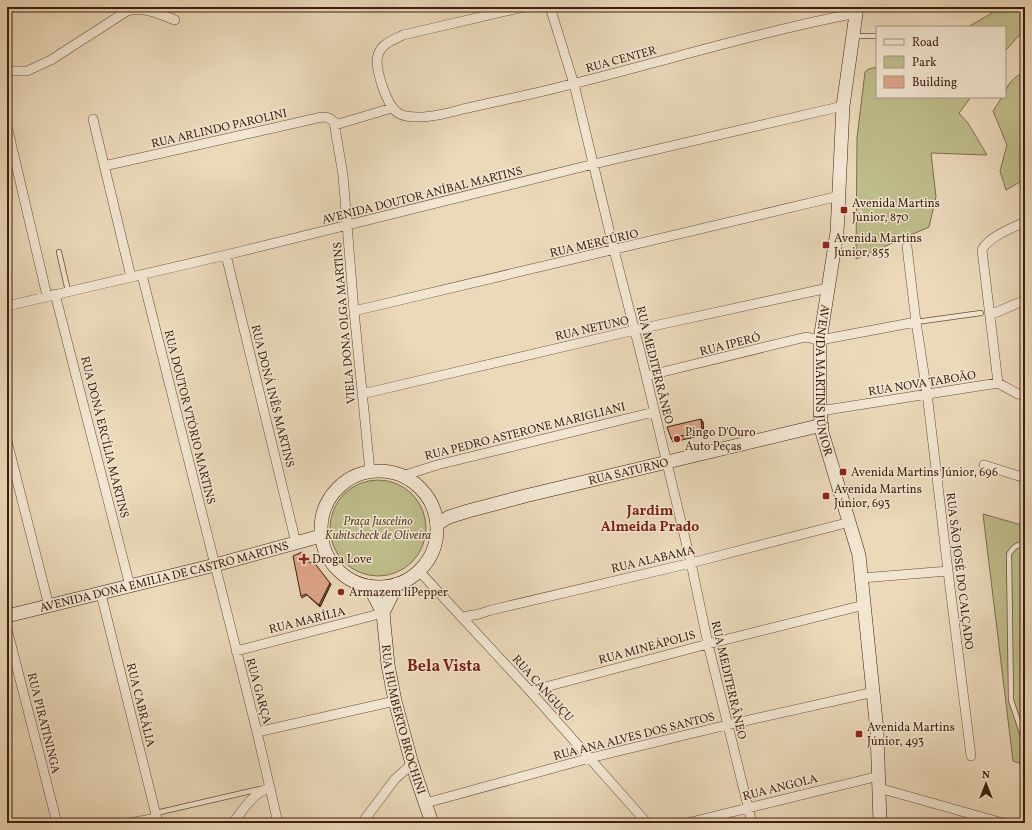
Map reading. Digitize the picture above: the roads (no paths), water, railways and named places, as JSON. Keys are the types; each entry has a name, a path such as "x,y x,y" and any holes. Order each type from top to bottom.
{"street":[{"path":"335,125 392,108 386,97 378,67 378,56 382,48 389,41 403,36 524,7"},
{"name":"RUA MEDITERRÂNEO","path":"550,7 574,84 594,164 691,563 708,644 752,823"},
{"path":"7,71 27,71 45,63 127,11 143,9 175,20"},
{"name":"RUA CENTER","path":"392,108 399,114 409,117 434,116 574,84 857,10"},
{"name":"AVENIDA MARTINS JÚNIOR","path":"857,10 843,106 837,232 820,340 820,411 822,425 837,484 859,555 874,692 877,731 880,823"},
{"name":"AVENIDA DOUTOR ANÍBAL MARTINS","path":"7,306 348,226 594,164 843,106"},
{"name":"RUA ARLINDO PAROLINI","path":"104,166 321,117 331,118 335,125"},
{"path":"93,119 131,277"},
{"name":"VIELA DONA OLGA MARTINS","path":"335,125 343,174 354,311 370,471"},
{"name":"RUA DONÁ ERCÍLIA MARTINS","path":"7,126 130,586"},
{"name":"RUA MERCÚRIO","path":"354,311 839,196"},
{"path":"1025,222 990,240 985,244 982,250 998,383 1018,394 1025,396"},
{"name":"RUA SÃO JOSÉ DO CALÇADO","path":"907,247 916,322 927,393 971,756"},
{"name":"RUA DONÁ INÊS MARTINS","path":"226,255 296,543"},
{"name":"RUA DOUTOR VTÓRIO MARTINS","path":"142,275 214,565"},
{"name":"RUA NETUNO","path":"362,394 635,330 828,288"},
{"path":"990,315 1024,301"},
{"name":"RUA IPERÓ","path":"646,376 806,337 820,340 916,322"},
{"name":"RUA NOVA TABOÃO","path":"820,411 998,383"},
{"name":"RUA PEDRO ASTERONE MARIGLIANI","path":"402,476 445,463 654,412"},
{"name":"RUA SATURNO","path":"437,524 449,517 525,496 822,425"},
{"path":"7,441 49,606"},
{"path":"984,465 1025,478"},
{"path":"370,471 386,471 402,476 417,485 433,506 437,524 436,541 430,557 419,571 408,579 397,584 378,587 369,586 352,580 337,570 327,555 321,536 321,518 324,508 342,483 350,478 370,471"},
{"name":"RUA ALABAMA","path":"462,617 691,563 850,522"},
{"name":"AVENIDA DONA EMILIA DE CASTRO MARTINS","path":"7,616 101,594 321,536"},
{"name":"RUA GARÇA","path":"214,565 257,732 278,823"},
{"name":"RUA CANGUÇU","path":"419,571 530,691 647,823"},
{"path":"862,578 948,571"},
{"path":"383,613 397,584"},
{"name":"RUA HUMBERTO BROCHINI","path":"369,586 383,613 388,665 395,701 414,769 432,823"},
{"name":"RUA CABRÁLIA","path":"101,594 157,818"},
{"name":"RUA MINEÁPOLIS","path":"530,691 864,605"},
{"name":"RUA MARÍLIA","path":"236,651 383,613"},
{"name":"RUA PIRATININGA","path":"7,629 57,823"},
{"name":"RUA ANA ALVES DOS SANTOS","path":"426,803 590,758 874,692"},
{"path":"257,732 395,701"},
{"path":"362,823 395,780 414,769"},
{"path":"879,782 1003,823"},
{"name":"RUA ANGOLA","path":"687,823 748,807 879,782"},
{"path":"233,823 258,793 270,787"},
{"path":"129,823 157,818"}],"lane":[{"path":"853,36 876,36"},
{"path":"59,252 68,291"},
{"path":"916,322 981,313"},
{"path":"1025,544 1014,547 1009,554 1011,700 1025,742"},
{"path":"157,818 270,787"}],"place":[{"name":"Avenida Martins Júnior, 870","path":"844,210"},
{"name":"Avenida Martins Júnior, 855","path":"826,245"},
{"name":"Pingo D'Ouro Auto Peças","path":"677,439"},
{"name":"Avenida Martins Júnior, 696","path":"843,472"},
{"name":"Avenida Martins Júnior, 693","path":"826,496"},
{"name":"Droga Love","path":"304,559"},
{"name":"Armazem liPepper","path":"341,592"},
{"name":"Avenida Martins Júnior, 493","path":"859,734"}],"district":[{"name":"Jardim Almeida Prado","path":"650,518"},
{"name":"Bela Vista","path":"444,665"}],"park label":[{"name":"Praça Juscelino Kubitscheck de Oliveira","path":"378,528"}]}
